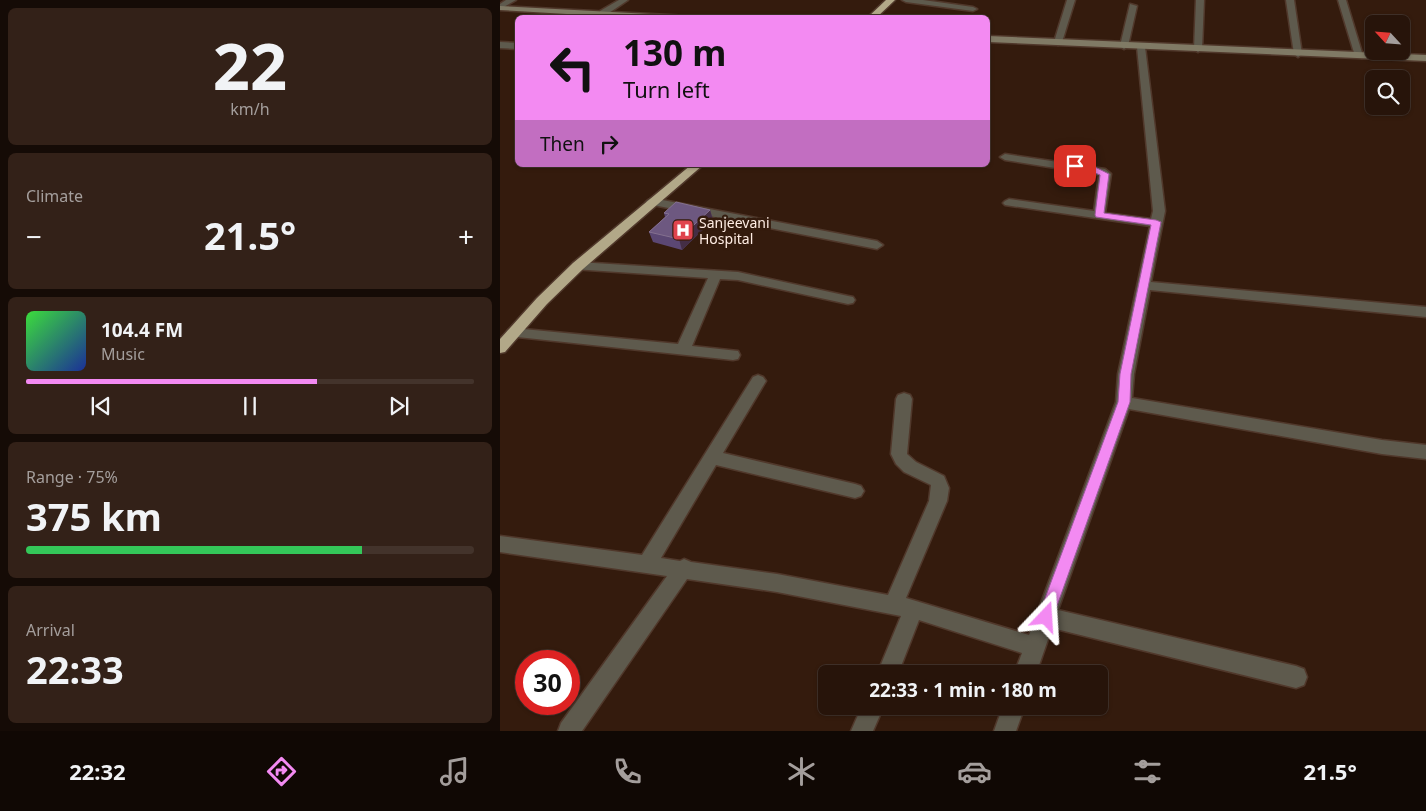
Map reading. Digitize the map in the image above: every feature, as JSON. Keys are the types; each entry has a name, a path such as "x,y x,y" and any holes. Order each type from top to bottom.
{"highway":[{"path":"874,15 891,0"},
{"path":"500,348 542,300 578,266 696,167"}],"street":[{"path":"500,14 503,8 512,0"},
{"path":"603,13 624,0"},
{"path":"906,0 973,9"},
{"path":"1058,42 1071,0"},
{"path":"1198,49 1200,0"},
{"path":"1290,0 1298,54"},
{"path":"1342,0 1359,56"},
{"path":"1124,46 1133,6"},
{"path":"503,8 637,15"},
{"path":"990,39 1298,54 1426,58"},
{"path":"500,45 515,46"},
{"path":"1028,665 1124,402 1126,374 1159,211 1140,47"},
{"path":"1005,157 1101,171 1105,174 1105,179 1099,215"},
{"path":"652,202 877,245"},
{"path":"1009,203 1156,222"},
{"path":"578,266 738,276 848,300"},
{"path":"683,350 716,274"},
{"path":"1144,285 1426,312"},
{"path":"513,333 733,355"},
{"path":"647,564 758,381"},
{"path":"892,605 938,501 940,488 938,481 903,462 900,454 904,399"},
{"path":"1124,402 1382,447 1426,452"},
{"path":"712,457 855,491"},
{"path":"500,544 684,568 777,583 914,609 1035,647"},
{"path":"570,731 684,568"},
{"path":"891,665 914,609"},
{"path":"1046,617 1296,677"},
{"path":"862,731 869,715"},
{"path":"1005,731 1011,715"}],"building":[{"path":"676,202 710,210 679,239 649,232 669,214 664,213"}],"place":[{"name":"Sanjeevani Hospital","path":"683,230"}],"route":[{"path":"1046,617 1124,402 1126,374 1156,222 1099,215 1105,174 1092,168 1075,166"}]}
